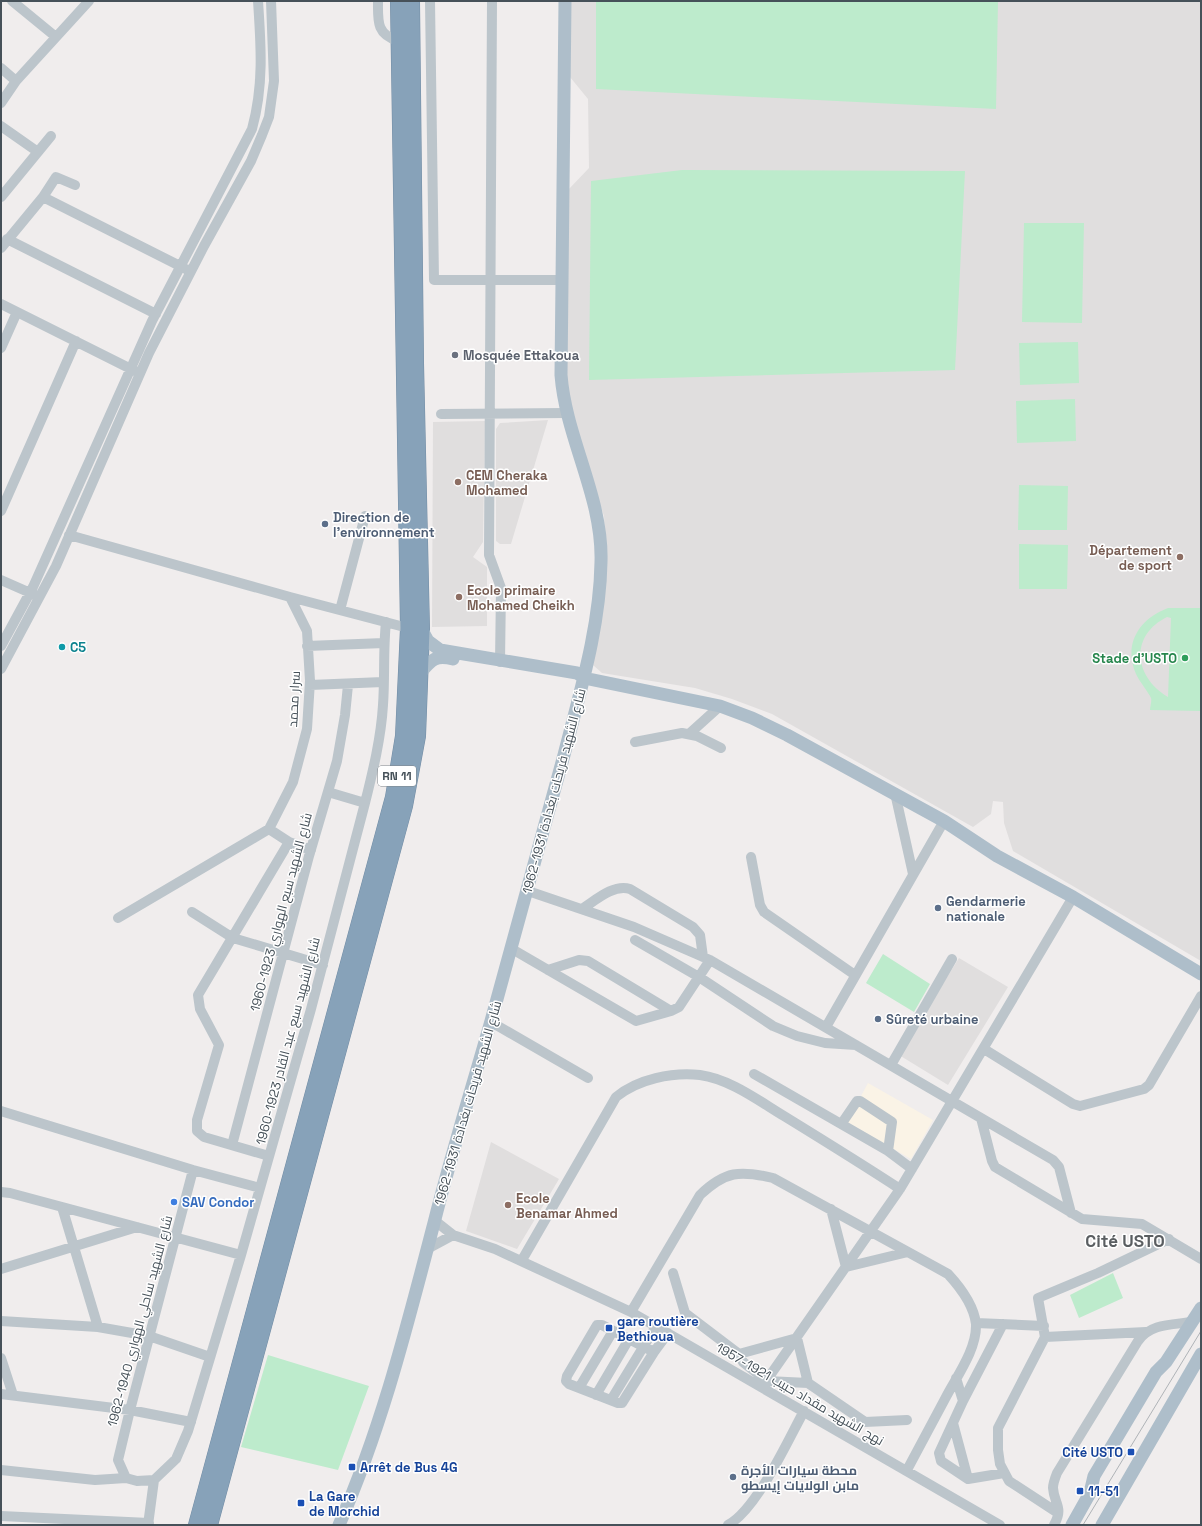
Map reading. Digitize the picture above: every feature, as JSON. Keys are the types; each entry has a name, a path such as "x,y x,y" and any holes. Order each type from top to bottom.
{"highway":[{"name":"RN 11","path":"210,1525 406,806 418,736 421,672 415,629 398,41 409,2"},
{"name":"RN 11","path":"196,1525 393,797 403,736 415,629 416,370 409,2"}],"main road":[{"name":"شارع الشهيد فريحات بغدادة 1931-1962","path":"338,1525 356,1484 379,1422 434,1220 528,891 584,678 595,622 601,564 601,542 595,506 566,413 561,375 565,1"},
{"path":"415,629 428,642 440,650 574,682 584,678 720,706 752,718 787,735 895,793 944,821 997,856 1073,898 1201,974"},
{"path":"421,672 430,661 442,657 500,665"},
{"path":"1072,1525 1090,1493 1094,1476 1156,1372 1166,1362 1201,1308"},
{"path":"1102,1525 1201,1354"}],"street":[{"path":"12,1 56,37"},
{"path":"1,103 16,81 89,1"},
{"path":"1,646 30,592 130,368 156,314 252,129 260,94 261,77 258,1"},
{"path":"1,669 40,597 70,535 140,373 191,271 251,161 269,117 274,81 271,1"},
{"path":"378,1 378,18 382,33 398,41"},
{"path":"430,1 434,280 562,280"},
{"path":"492,1 489,555 502,588 500,665"},
{"path":"1,68 16,81"},
{"path":"1,126 38,152"},
{"path":"1,197 51,136"},
{"path":"1,248 43,197 56,177 75,185"},
{"path":"43,197 191,271"},
{"path":"8,239 156,314"},
{"path":"1,304 140,373"},
{"path":"1,348 17,312"},
{"path":"1,510 76,341"},
{"path":"441,414 566,413"},
{"path":"340,610 365,516"},
{"path":"70,535 290,597 415,629"},
{"path":"1,580 40,597"},
{"name":"سرار محمد","path":"269,829 293,782 307,729 310,685 307,631 290,597"},
{"name":"شارع الشهيد سبع عبد القادر 1923-1960","path":"154,1480 176,1459 191,1422 241,1256 323,965 374,768 383,705 384,643 386,622"},
{"path":"307,646 384,643"},
{"path":"310,685 348,685 383,682"},
{"name":"شارع الشهيد سبع الهواري 1923-1960","path":"232,1145 311,850 337,761 345,715 348,685"},
{"path":"689,734 720,706"},
{"path":"635,742 674,733 689,734 721,748"},
{"path":"328,792 365,803"},
{"path":"895,793 913,874"},
{"path":"826,1027 944,821"},
{"path":"118,918 269,829 289,842 311,850"},
{"path":"269,1156 204,1136 197,1131 197,1120 219,1045 200,1009 198,995 289,842"},
{"path":"751,857 760,905 764,912 855,975"},
{"path":"512,949 632,1020 640,1020 672,1011 679,1007 699,977 707,958 700,935 693,926 630,889 614,889 582,909"},
{"path":"528,891 655,935 707,958 1053,1160 1058,1167 1071,1213"},
{"path":"764,1384 900,1189 1073,898"},
{"path":"192,912 233,938 323,965"},
{"path":"635,940 699,977 772,1026 784,1032 825,1043 858,1045"},
{"path":"891,1065 952,959"},
{"path":"548,970 579,960 588,961 672,1011"},
{"path":"984,1049 1073,1104 1080,1106 1144,1089 1148,1085 1201,996"},
{"path":"491,1022 588,1078"},
{"path":"754,1074 842,1123 888,1151 912,1169"},
{"path":"522,1260 616,1097 630,1087 669,1076 701,1075 722,1081 756,1099 900,1189"},
{"path":"842,1123 856,1101 860,1101 892,1122 888,1151"},
{"path":"1,1112 193,1170 260,1188"},
{"path":"981,1118 992,1162 995,1167 1082,1219 1142,1224 1201,1259"},
{"name":"شارع الشهيد ساحلي الهواري 1940-1962","path":"126,1478 118,1460 193,1170"},
{"path":"631,1312 700,1195 715,1181 734,1174 755,1173 773,1178 948,1274 958,1284 974,1315 976,1323 972,1345 907,1470"},
{"path":"1,1192 10,1193 241,1256"},
{"path":"62,1207 98,1327"},
{"path":"831,1209 846,1266"},
{"path":"427,1249 453,1235 434,1220"},
{"path":"1,1269 137,1227"},
{"name":"نهج الشهيد مقداد حبيب 1921-1957","path":"453,1235 485,1244 522,1260 631,1312 764,1384 804,1411 1000,1525"},
{"path":"1058,1513 1009,1481 1000,1464 998,1428 1045,1337 1038,1298 1098,1273 1169,1239"},
{"path":"846,1266 908,1252"},
{"path":"674,1273 685,1314 739,1354 743,1362 764,1384 808,1383 865,1422 907,1420"},
{"path":"1,1321 98,1327 149,1336 210,1357"},
{"path":"1054,1525 1058,1513 1058,1504 1053,1489 1057,1473 1138,1340 1146,1332 1157,1326 1192,1322"},
{"path":"976,1323 1044,1326"},
{"path":"1003,1324 963,1401 940,1452 941,1461 968,1479 1004,1473"},
{"path":"654,1352 602,1325 597,1325 567,1376 566,1381 569,1384 618,1403 625,1400 654,1352 668,1333"},
{"path":"611,1400 642,1346 656,1326"},
{"path":"579,1388 613,1331"},
{"path":"1045,1337 1146,1332"},
{"path":"739,1354 797,1338"},
{"path":"797,1338 808,1383"},
{"path":"596,1395 629,1339"},
{"path":"1,1358 13,1395"},
{"path":"956,1378 963,1401"},
{"path":"1,1394 130,1410 191,1422"},
{"path":"728,1525 742,1515 754,1500 804,1411"},
{"path":"953,1423 968,1479"},
{"path":"1,1470 95,1480 126,1478 137,1481 154,1480 148,1524 1,1516"},
{"path":"36,1517 50,1525"}],"shaded area":[{"path":"571,1 1201,1 1201,961 1013,851 1004,823 1003,802 993,801 991,814 973,827 772,714 732,699 695,688 602,673 593,665 605,532 604,516 572,420 566,374 568,190 589,168 588,99 570,77"},
{"path":"548,420 511,544 500,544 496,541 496,429 500,423"},
{"name":"CEM Cheraka Mohamed","path":"485,421 483,542 473,557 487,567 487,626 432,627 433,422"},
{"path":"959,958 1008,987 948,1085 899,1055"},
{"path":"868,1083 933,1120 911,1159 847,1122"},
{"name":"Ecole Benamar Ahmed","path":"491,1142 559,1179 517,1249 466,1231"}],"green space":[{"path":"596,1 998,1 996,109 596,89"},
{"path":"682,170 965,171 955,370 589,380 591,181"},
{"path":"1024,223 1084,223 1082,323 1022,322"},
{"path":"1078,342 1079,383 1020,385 1019,343"},
{"path":"1075,399 1076,441 1017,443 1016,401"},
{"path":"1019,485 1068,486 1067,530 1018,530"},
{"path":"1019,544 1068,545 1067,589 1019,589"},
{"path":"1168,608 1201,608 1201,711 1150,710 1151,698 1136,674 1132,663 1131,653 1136,634 1149,619","holes":["1167,617 1171,618 1168,697 1157,689 1148,679 1140,657 1142,645 1146,635 1155,625"]},
{"path":"883,954 930,984 914,1012 866,983"},
{"path":"1113,1273 1123,1298 1079,1318 1070,1295"},
{"path":"268,1355 369,1386 338,1470 241,1447"}],"tram line":[{"path":"1083,1525 1201,1331"}],"place":[{"name":"Mosquée Ettakoua","path":"455,355"},
{"name":"CEM Cheraka Mohamed","path":"458,482"},
{"name":"Direction de l'environnement","path":"325,524"},
{"name":"Département de sport","path":"1180,557"},
{"name":"Ecole primaire Mohamed Cheikh","path":"459,597"},
{"name":"C5","path":"62,647"},
{"name":"Stade d'USTO","path":"1185,658"},
{"name":"Gendarmerie nationale","path":"938,908"},
{"name":"Sûreté urbaine","path":"878,1019"},
{"name":"SAV Condor","path":"174,1202"},
{"name":"Ecole Benamar Ahmed","path":"508,1205"},
{"name":"gare routière Bethioua","path":"609,1328"},
{"name":"Cité USTO","path":"1131,1452"},
{"name":"Arrêt de Bus 4G","path":"352,1467"},
{"name":"محطة سيارات الأجرة مابن الولايات إيسطو","path":"733,1477"},
{"name":"11-51","path":"1080,1491"},
{"name":"La Gare de Morchid","path":"301,1503"}],"district":[{"name":"Cité USTO","path":"1125,1241"}]}
